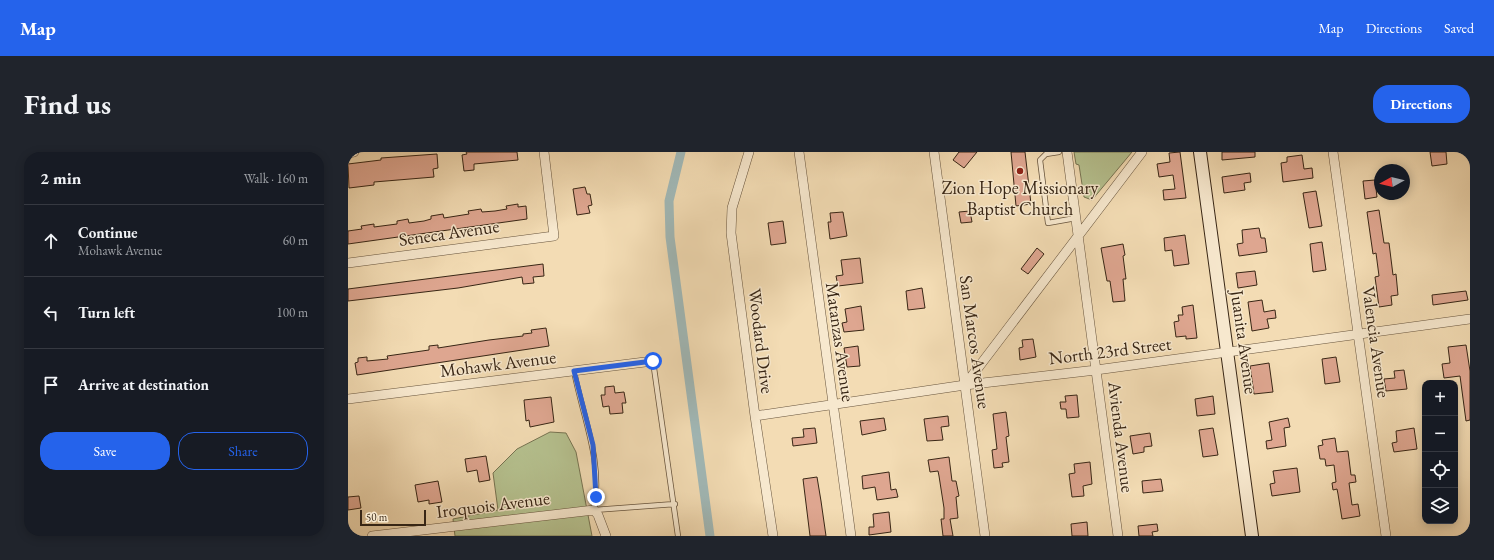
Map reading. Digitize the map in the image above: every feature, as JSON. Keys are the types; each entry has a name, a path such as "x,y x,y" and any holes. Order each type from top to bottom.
{"street":[{"path":"348,153 354,152"},
{"name":"Seneca Avenue","path":"348,263 554,236 544,152"},
{"name":"Woodard Drive","path":"749,152 732,208 731,233 755,416 773,536"},
{"name":"Matanzas Avenue","path":"799,152 832,405 851,536"},
{"name":"San Marcos Avenue","path":"934,152 985,536"},
{"name":"Avienda Avenue","path":"1067,152 1118,536"},
{"path":"965,385 1142,152"},
{"name":"Juanita Avenue","path":"1200,152 1252,536"},
{"name":"Valencia Avenue","path":"1333,152 1386,536"},
{"name":"North 23rd Street","path":"755,416 965,385 1096,370 1470,319"},
{"name":"Mohawk Avenue","path":"348,399 653,361"},
{"path":"594,510 598,515 606,536"},
{"name":"Iroquois Avenue","path":"372,536 594,510"}],"lane":[{"path":"1059,152 1046,154 1040,160 1048,222 1076,218"},
{"path":"653,361 675,504 678,536"},
{"path":"574,371 593,445 597,483 594,510 675,504"}],"green space":[{"path":"1074,152 1132,152 1092,200 1084,197 1079,165 1076,164"},
{"path":"550,432 566,433 576,452 592,536 455,536 453,519 498,510 493,473 517,449"}],"building":[{"path":"466,152 517,152 518,160 474,164 474,170 464,171 462,155 467,154"},
{"path":"959,152 977,152 964,168 953,160"},
{"name":"Zion Hope Missionary Baptist Church","path":"1011,152 1025,152 1031,204 1016,206"},
{"path":"1180,152 1186,198 1164,200 1163,190 1175,189 1173,175 1159,177 1157,164 1170,162 1169,153"},
{"path":"1222,152 1255,152 1255,157 1222,160"},
{"path":"1430,152 1446,152 1447,164 1432,166"},
{"path":"437,154 438,168 433,169 434,177 374,182 374,185 349,188 348,164 381,160 381,158"},
{"path":"1302,155 1304,169 1312,168 1313,178 1283,182 1281,163 1287,162 1287,157"},
{"path":"1250,173 1251,182 1244,183 1245,190 1224,193 1222,177"},
{"path":"1374,180 1374,198 1365,199 1363,181"},
{"path":"585,187 587,194 590,194 592,205 588,206 590,213 577,215 573,189"},
{"path":"1316,191 1322,226 1309,228 1303,193"},
{"path":"518,204 518,207 526,206 527,219 348,244 348,231 362,229 361,226 374,224 374,227 397,224 397,221 408,219 409,223 424,221 431,219 431,216 443,214 444,218 469,214 468,211 481,209 482,212 495,211 507,209 506,206"},
{"path":"1379,210 1384,243 1389,243 1393,275 1396,274 1398,295 1391,296 1392,305 1379,307 1375,277 1379,276 1376,253 1373,254 1367,212"},
{"path":"970,211 972,222 961,223 959,212"},
{"path":"843,212 847,236 830,239 828,222 831,222 830,213"},
{"path":"783,221 786,243 771,245 768,223"},
{"path":"1259,228 1261,238 1265,238 1267,252 1239,256 1237,244 1243,243 1242,230"},
{"path":"1185,235 1189,264 1174,266 1172,250 1165,251 1164,238"},
{"path":"1322,242 1326,270 1313,272 1310,244"},
{"path":"1123,244 1126,279 1123,279 1125,301 1113,302 1110,281 1107,281 1101,248"},
{"path":"1037,248 1044,254 1028,274 1021,269"},
{"path":"860,258 863,283 838,286 836,276 843,275 841,260"},
{"path":"543,264 544,276 533,277 534,283 523,284 522,277 458,288 348,301 348,289"},
{"path":"1255,271 1257,285 1238,288 1236,273"},
{"path":"922,288 925,308 908,310 906,291"},
{"path":"1466,291 1468,300 1433,305 1432,295"},
{"path":"1262,300 1264,312 1275,310 1276,318 1267,319 1269,328 1252,331 1248,302"},
{"path":"1193,305 1197,338 1186,339 1186,336 1176,337 1174,322 1179,321 1178,315 1183,315 1182,307"},
{"path":"861,306 864,330 844,332 842,323 847,322 845,309"},
{"path":"546,328 549,346 357,375 355,363 358,362 358,358 367,357 367,361 388,359 387,356 429,350 429,346 438,345 438,348 523,336 523,334 532,333 531,330"},
{"path":"1033,339 1036,357 1020,360 1019,348 1023,347 1022,340"},
{"path":"1466,345 1470,371 1470,420 1466,421 1460,376 1444,378 1442,364 1450,363 1448,347"},
{"path":"858,346 860,366 847,367 844,348"},
{"path":"1336,357 1340,382 1325,384 1322,359"},
{"path":"1269,363 1273,392 1254,394 1250,366"},
{"path":"1404,370 1407,389 1386,391 1384,379 1395,378 1394,371"},
{"path":"614,386 615,393 624,392 626,403 622,403 623,413 610,414 609,406 603,407 601,395 605,395 605,387"},
{"path":"1077,395 1079,417 1067,418 1066,409 1061,409 1060,402 1066,402 1065,396"},
{"path":"1213,396 1215,414 1197,416 1195,399"},
{"path":"551,397 554,422 530,427 529,420 526,421 524,400"},
{"path":"1006,412 1009,436 1006,437 1009,462 1002,463 1003,467 994,468 992,450 997,449 993,414"},
{"path":"948,416 949,426 941,427 943,440 927,441 924,419"},
{"path":"884,418 886,430 862,435 860,421"},
{"path":"1288,418 1290,427 1284,428 1286,446 1267,449 1266,441 1272,440 1269,422"},
{"path":"815,428 817,443 793,446 792,438 804,437 803,429"},
{"path":"1213,428 1218,455 1203,457 1199,430"},
{"path":"1414,428 1417,449 1394,452 1392,443 1397,442 1396,431"},
{"path":"1150,433 1152,446 1144,447 1144,452 1133,454 1130,436"},
{"path":"1335,438 1337,452 1348,451 1351,475 1355,475 1356,482 1349,483 1352,505 1358,504 1360,516 1342,519 1337,489 1333,490 1332,483 1336,482 1334,465 1326,466 1325,459 1320,459 1318,446 1323,445 1322,440"},
{"path":"486,456 490,480 479,482 477,470 467,472 465,459"},
{"path":"949,457 952,481 956,481 959,496 956,497 958,518 950,519 953,536 943,536 941,519 944,519 944,508 939,476 938,471 930,472 928,460"},
{"path":"1090,462 1092,484 1083,486 1084,496 1072,497 1069,474 1075,473 1074,464"},
{"path":"1297,468 1300,492 1272,496 1270,484 1275,483 1273,471"},
{"path":"889,472 891,490 896,489 898,497 877,500 875,487 863,489 862,476"},
{"path":"817,477 826,536 810,536 803,479"},
{"path":"1161,479 1163,491 1143,493 1142,481"},
{"path":"438,481 442,502 429,504 429,500 418,502 415,485"},
{"path":"359,496 361,508 348,510 348,497"},
{"path":"889,512 891,532 869,535 869,527 874,527 873,514"},
{"path":"1087,522 1088,536 1072,536 1071,524"},
{"path":"1157,524 1158,531 1152,532 1153,536 1139,536 1138,526"}],"waterway":[{"path":"681,152 669,201 670,237 710,536"}],"place":[{"name":"Zion Hope Missionary Baptist Church","path":"1020,171"}],"route":[{"path":"596,497 597,483 593,445 574,371 653,361"}]}
